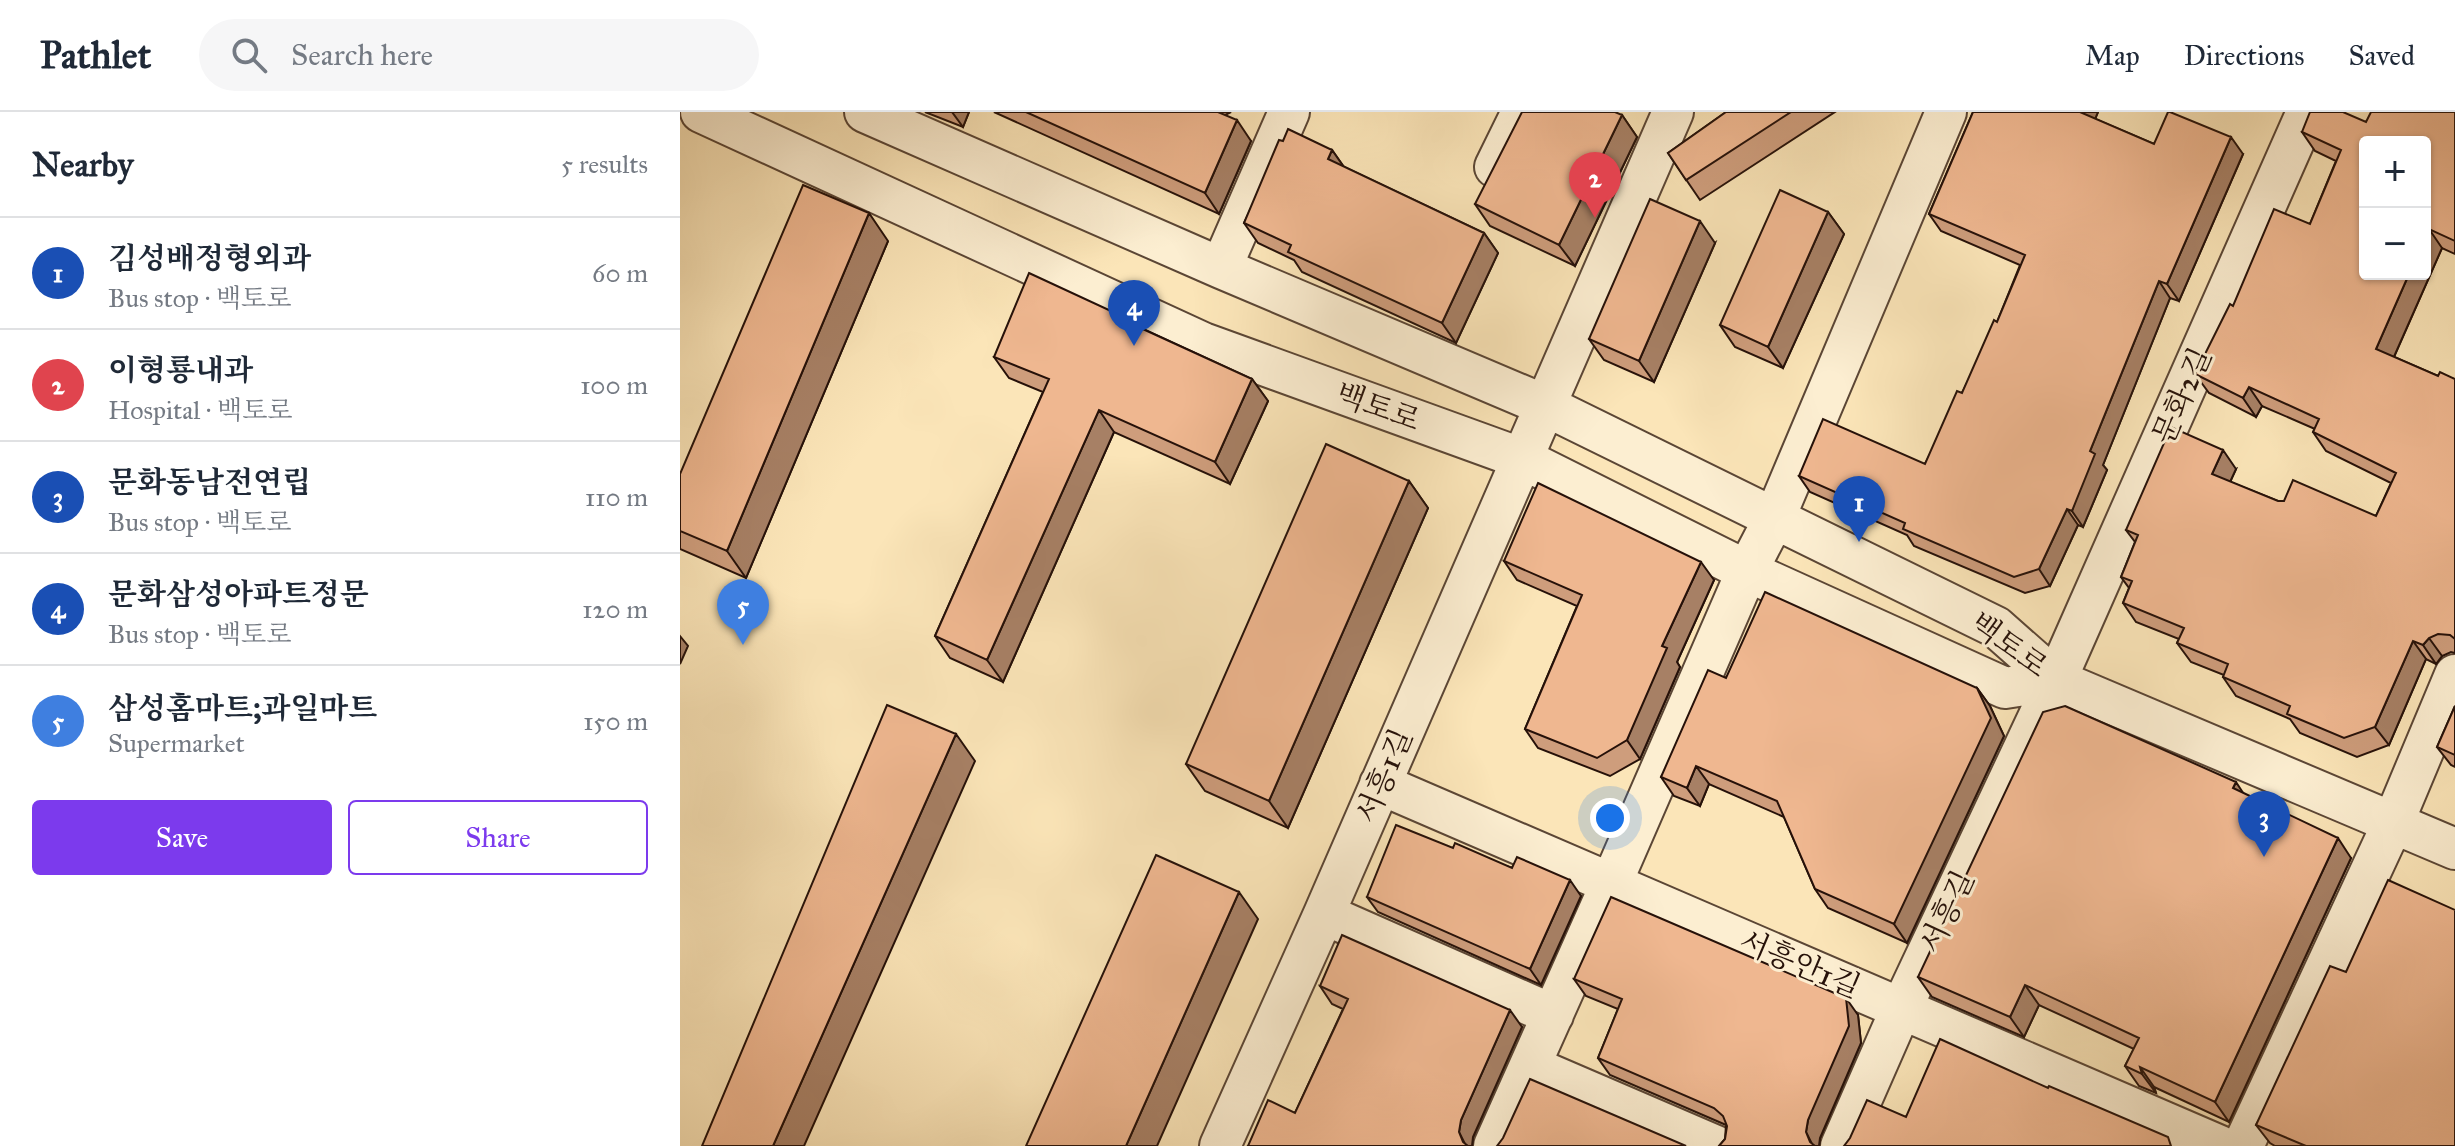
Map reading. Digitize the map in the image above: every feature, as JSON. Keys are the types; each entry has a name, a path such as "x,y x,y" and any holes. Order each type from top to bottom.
{"street":[{"name":"백토로","path":"701,112 1203,343 1523,459 1747,571 2005,688 2056,680"},
{"path":"1221,268 1289,112"},
{"path":"1495,167 1522,112"},
{"name":"서흥1길","path":"1220,1146 1673,112"},
{"path":"1494,1146 1747,571 1775,517 1946,112"},
{"name":"문화2길","path":"2056,680 2307,112"},
{"name":"백토로","path":"880,115 1221,268 1544,405 1996,627 2056,680 2455,849"},
{"path":"2243,1146 2393,823 2455,675"},
{"name":"서흥길","path":"1841,1146 1902,1007 2056,680"},
{"name":"서흥안1길","path":"1380,784 2220,1146"},
{"path":"1324,914 1553,1015"},
{"path":"1530,1066 1716,1146"}],"building":[{"path":"1026,112 1218,112 1237,120 1205,193"},
{"path":"1522,112 1615,112 1622,115 1559,245 1475,204"},
{"path":"1726,112 1791,112 1686,180 1668,153"},
{"path":"1973,112 2080,112 2154,144 2170,112 2231,137 2167,284 2159,281 2090,451 2095,454 2072,511 2067,509 2039,569 2014,577 1903,529 1905,523 1799,476 1823,419 1925,464 1957,391 1962,393 1994,320 1997,322 2025,255 1929,214"},
{"path":"2310,112 2343,112 2366,122 2371,112 2455,112 2455,241 2431,230 2431,136 2359,136 2359,280 2406,280 2376,349 2438,376 2440,372 2455,379 2455,639 2450,635 2438,634 2423,645 2413,641 2375,727 2344,738 2287,714 2290,706 2223,677 2228,664 2177,643 2184,628 2123,603 2132,581 2121,577 2138,535 2126,530 2171,427 2223,450 2212,474 2278,501 2284,501 2293,480 2376,516 2396,473 2313,432 2319,419 2249,387 2243,398 2195,374 2230,304 2233,306 2274,209 2310,224 2341,150 2302,132"},
{"path":"1288,129 1332,150 1328,159 1484,233 1442,323 1288,252 1291,245 1244,223 1279,140 1283,141"},
{"path":"803,185 869,213 727,551 680,531 680,474"},
{"path":"1780,190 1828,212 1768,347 1720,325"},
{"path":"1650,199 1700,221 1639,361 1589,339"},
{"path":"1029,273 1252,379 1215,462 1099,410 987,660 935,636 1049,379 994,357"},
{"path":"1326,444 1409,481 1269,801 1186,764"},
{"path":"1538,483 1701,562 1662,646 1667,648 1627,740 1597,758 1525,729 1582,595 1504,561"},
{"path":"1765,592 1977,688 1991,718 1894,924 1815,889 1777,801 1696,766 1687,788 1661,777 1708,670 1726,678"},
{"path":"887,705 956,734 773,1146 702,1146"},
{"path":"2065,706 2236,782 2233,788 2338,838 2215,1102 2140,1067 2142,1074 2125,1066 2139,1038 2025,985 2010,1017 1918,977 2043,712"},
{"path":"2455,706 2455,755 2437,747"},
{"path":"1396,825 1453,848 1455,843 1512,868 1517,857 1570,880 1530,969 1367,897"},
{"path":"1156,855 1239,892 1126,1146 1026,1146"},
{"path":"2388,880 2455,910 2455,1146 2306,1146 2256,1125 2330,966 2346,972"},
{"path":"1611,897 1846,998 1849,1026 1808,1120 1806,1132 1815,1146 1719,1146 1725,1139 1727,1126 1723,1116 1714,1108 1598,1058 1622,999 1574,979"},
{"path":"1342,935 1510,1010 1461,1120 1459,1132 1468,1146 1248,1146 1268,1100 1295,1113 1348,999 1320,986"},
{"path":"1940,1039 2168,1137 2171,1146 1844,1146 1867,1100 1906,1117"},
{"path":"1530,1079 1686,1146 1497,1146"}],"place":[{"name":"이형룡내과","path":"1595,218"},
{"name":"문화삼성아파트정문","path":"1134,346"},
{"name":"김성배정형외과","path":"1859,542"},
{"name":"삼성홈마트;과일마트","path":"743,645"},
{"name":"문화동남전연립","path":"2264,857"}]}
